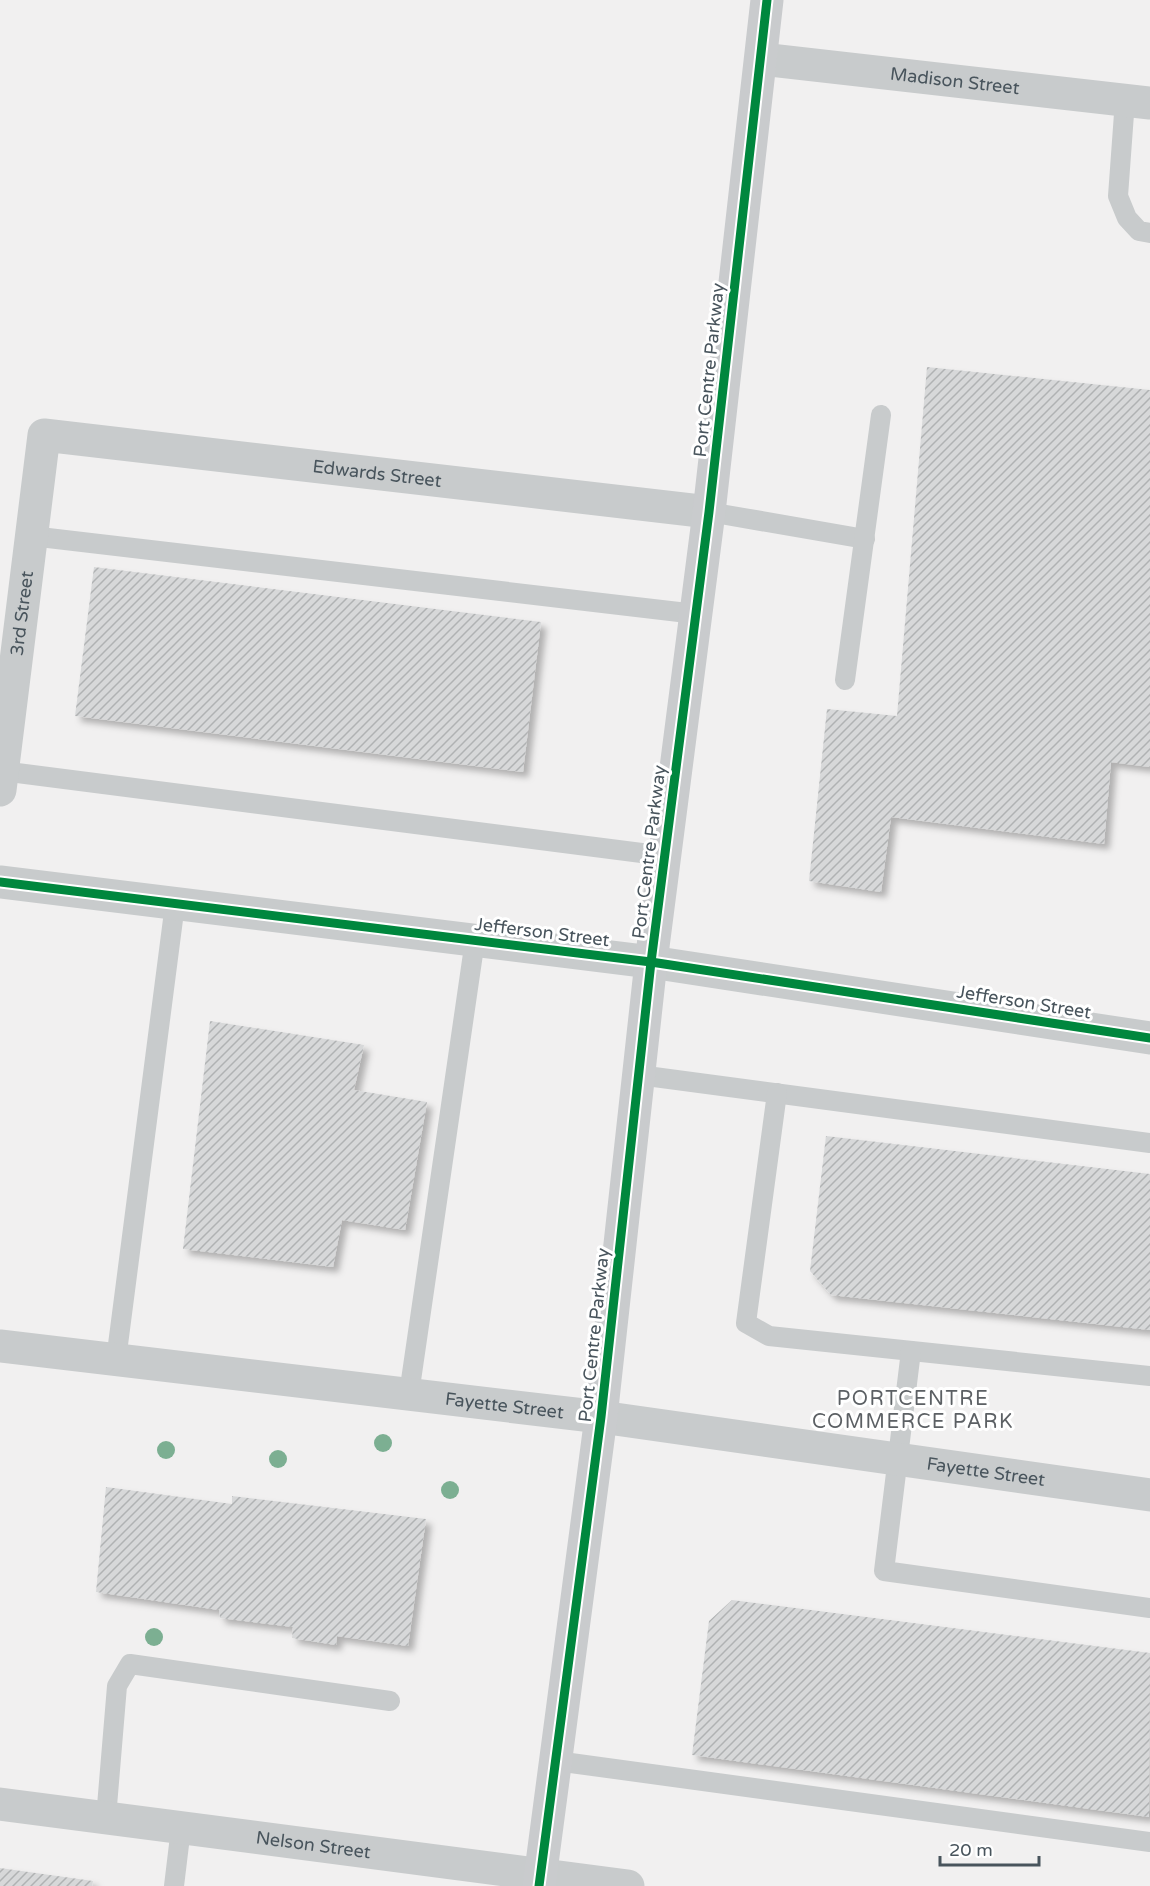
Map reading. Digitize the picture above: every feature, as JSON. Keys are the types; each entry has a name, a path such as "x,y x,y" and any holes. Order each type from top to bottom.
{"main road":[{"name":"Port Centre Parkway","path":"540,1880 601,1417 651,962 709,512 767,0"}],"street":[{"name":"Madison Street","path":"760,59 1138,102"},
{"name":"Edwards Street","path":"44,435 709,512"},
{"name":"3rd Street","path":"1,780 44,435"},
{"name":"Jefferson Street","path":"0,882 651,962 1150,1038"},
{"name":"Fayette Street","path":"0,1347 601,1417 1150,1495"},
{"name":"Nelson Street","path":"0,1804 540,1880 628,1886"}],"lane":[{"path":"1138,102 1118,196 1127,218 1139,231 1150,232"},
{"path":"845,680 881,415"},
{"path":"709,512 865,539"},
{"path":"31,536 696,614"},
{"path":"1,780 665,856"},
{"path":"116,1360 175,903"},
{"path":"409,1395 475,940"},
{"path":"639,1075 1150,1143"},
{"path":"777,1093 746,1323 769,1336 1150,1376"},
{"path":"911,1351 884,1571 1150,1608"},
{"path":"106,1818 117,1686 130,1664 390,1701"},
{"path":"556,1761 1150,1842"},
{"path":"174,1886 181,1828"}],"building":[{"path":"927,367 1150,390 1150,767 1111,762 1104,844 891,817 881,892 809,881 827,709 897,716"},
{"path":"94,567 541,622 523,772 75,716"},
{"path":"210,1021 364,1045 354,1090 427,1102 405,1230 342,1220 333,1267 183,1249"},
{"path":"826,1136 1150,1174 1150,1330 831,1295 810,1271"},
{"path":"106,1487 232,1504 232,1496 426,1519 408,1646 337,1636 336,1645 292,1638 293,1627 220,1618 219,1610 96,1592"},
{"path":"732,1600 1150,1653 1149,1817 692,1755 709,1621"},
{"path":"0,1868 93,1881 92,1886 0,1886"}],"cycle path":[{"path":"539,1886 601,1417 651,962 709,512 767,0"},
{"path":"0,882 651,962 1150,1038"}],"district":[{"name":"PORTCENTRE COMMERCE PARK","path":"913,1410"}]}
